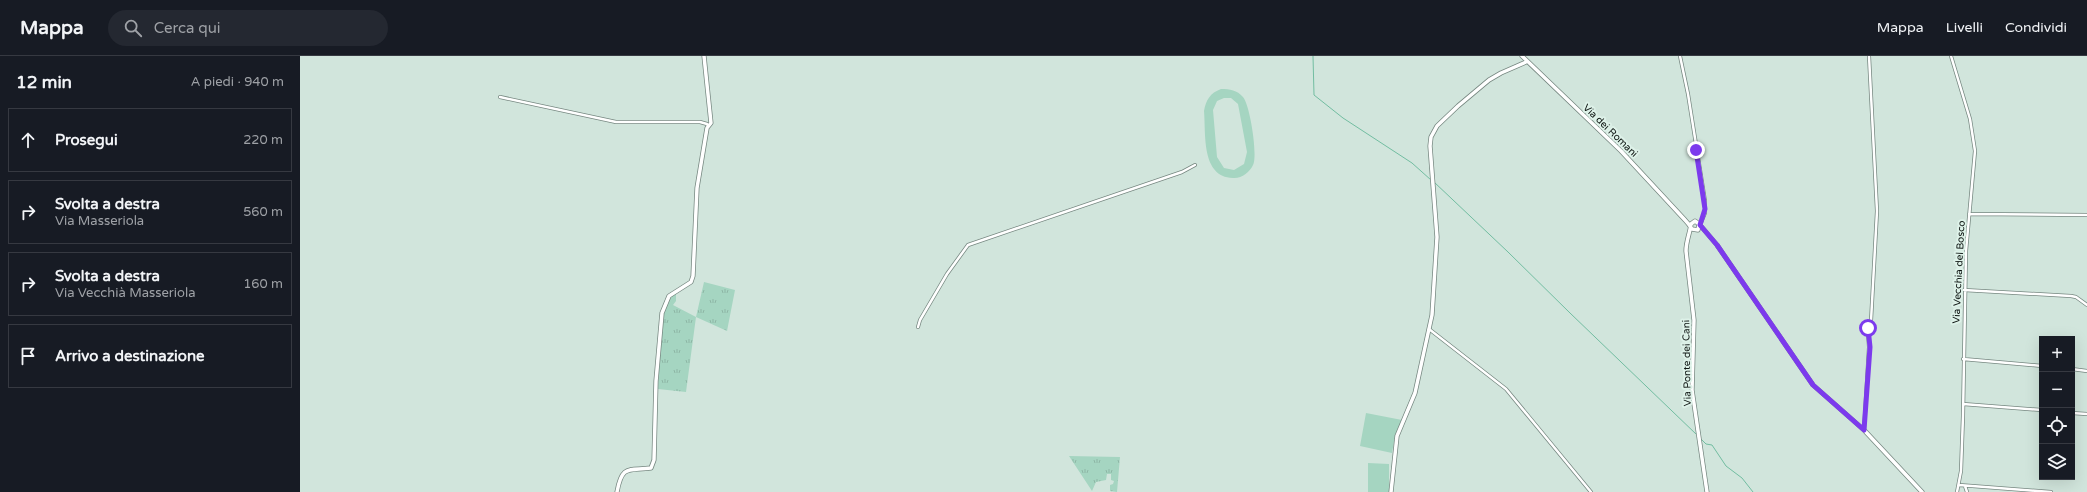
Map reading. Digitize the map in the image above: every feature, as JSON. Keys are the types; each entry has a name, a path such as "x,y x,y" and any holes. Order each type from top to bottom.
{"main road":[{"path":"617,492 622,474 626,470 633,468 651,468 654,460 655,386 660,325 667,299 691,282 693,276 697,188 708,126 711,123 704,56"},
{"name":"Via dei Romani","path":"1522,56 1526,62 1621,150 1690,227"},
{"path":"1391,492 1397,436 1415,393 1429,329 1437,237 1430,146 1431,137 1437,126 1489,80 1500,73 1526,62"},
{"path":"1685,220 1694,221 1700,225 1717,245 1813,385 1864,430 1922,492"},
{"path":"1694,221 1690,227 1706,232"},
{"path":"1689,233 1696,230 1700,225"},
{"name":"Via Ponte dei Cani","path":"1690,227 1686,240 1686,251 1694,320 1692,390 1698,440 1707,492"}],"street":[{"path":"1680,56 1688,94 1705,201 1705,209 1700,225"},
{"path":"1864,430 1870,347 1868,332 1871,320 1877,211 1869,56"},
{"name":"Via Vecchia del Bosco","path":"1951,56 1974,138 1974,172 1969,214 1964,290 1963,404 1959,485 1957,492"},
{"path":"500,97 616,122 700,122 707,124 708,126"},
{"path":"918,327 920,320 947,274 968,245 1188,170 1194,165"},
{"path":"1969,214 2087,215"},
{"path":"1694,221 1702,218"},
{"path":"1964,290 2071,296 2076,297 2087,305"},
{"path":"1429,329 1506,389 1590,492"},
{"path":"1963,359 2039,366"},
{"path":"2075,369 2087,371"},
{"path":"1963,404 2039,410"},
{"path":"2075,413 2087,414"},
{"path":"1959,485 2051,492"},
{"path":"1965,486 1967,492"}],"green space":[{"path":"1221,89 1233,90 1243,97 1251,120 1255,152 1253,165 1245,174 1236,178 1223,176 1215,170 1207,153 1204,111 1209,97","holes":["1224,98 1231,98 1238,104 1247,152 1244,164 1234,170 1224,168 1217,157 1213,110 1217,101"]},
{"path":"704,282 735,290 727,331 696,317"},
{"path":"676,293 676,301 673,305 696,317 686,392 658,389 660,344 662,341 660,341 661,328 663,314 671,297"},
{"path":"1366,413 1402,420 1395,435 1392,453 1360,446"},
{"path":"1069,456 1120,457 1117,492 1110,491 1110,485 1113,484 1114,481 1111,480 1111,474 1107,474 1106,480 1096,482 1092,491"},
{"path":"1368,463 1389,464 1389,492 1368,492"}],"waterway":[{"path":"1313,56 1314,95 1343,118 1412,163 1431,180"},
{"path":"1434,182 1697,435"},
{"path":"1701,439 1706,444 1712,445 1726,466 1742,478 1753,492"}],"route":[{"path":"1696,150 1705,201 1705,213 1700,225 1712,237 1813,385 1864,430 1870,347 1868,328"}]}
